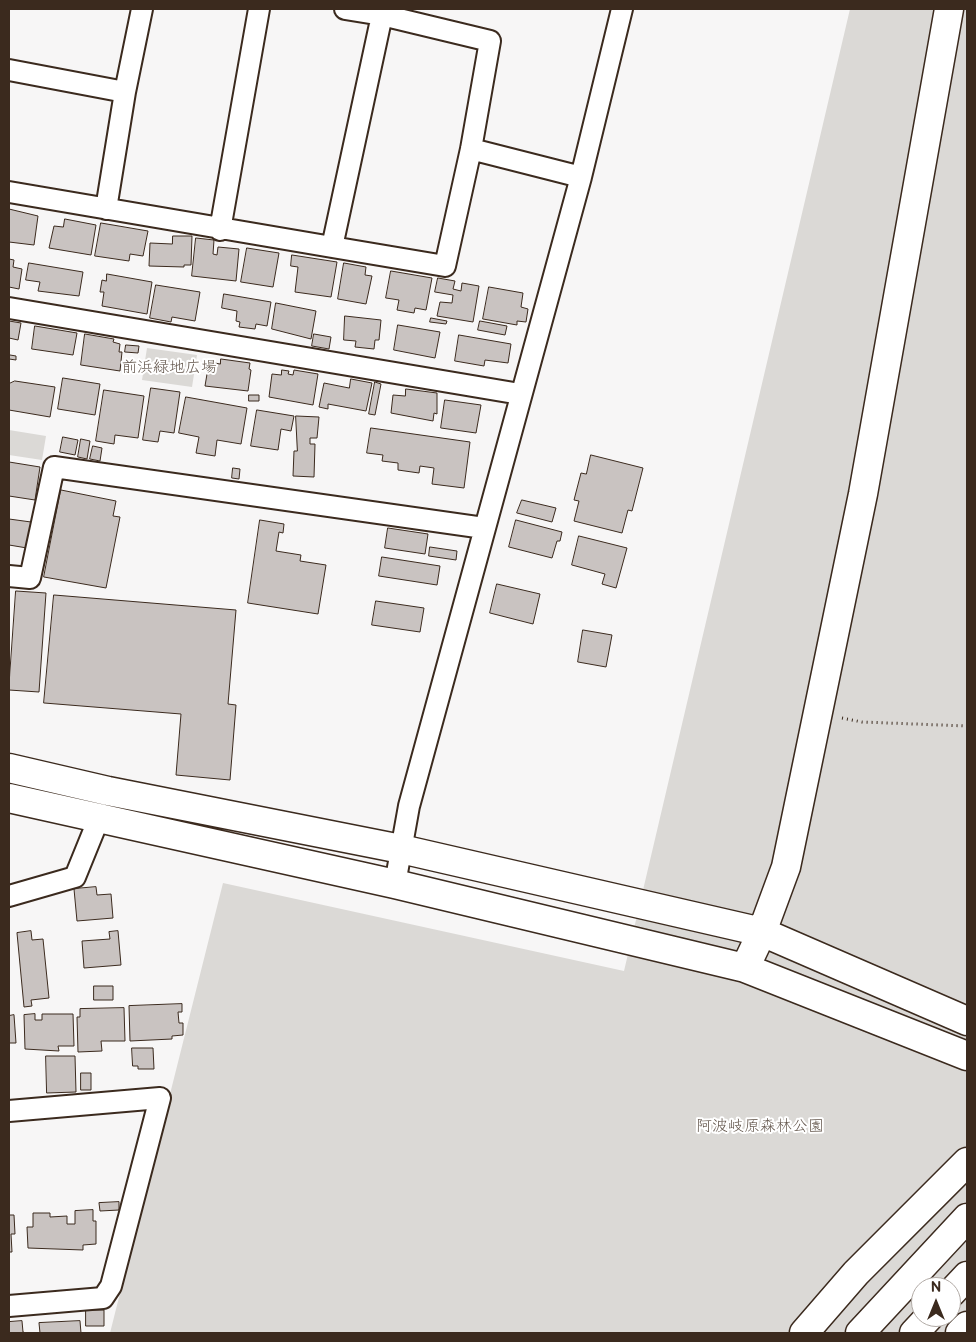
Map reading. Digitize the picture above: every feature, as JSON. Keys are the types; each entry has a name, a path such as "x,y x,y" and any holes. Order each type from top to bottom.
{"street":[{"path":"106,209 125,92 142,9"},
{"path":"220,230 259,9"},
{"path":"9,192 220,230 445,266 471,149 490,41 382,15 345,9"},
{"path":"395,884 409,806 520,394 581,178 622,9"},
{"path":"745,968 762,932 786,867 819,712 863,494 949,9"},
{"path":"332,247 382,15"},
{"path":"9,70 125,92"},
{"path":"471,149 581,178"},
{"path":"9,308 520,394"},
{"path":"9,576 30,578 54,467 484,528"},
{"path":"9,768 108,791 401,850 762,932 967,1021"},
{"path":"9,798 395,884 745,968 967,1056"},
{"path":"9,896 75,876 99,818"},
{"path":"9,1111 160,1098 111,1286 103,1298 9,1306"},
{"path":"804,1333 856,1273 967,1162"},
{"path":"860,1333 967,1218"},
{"path":"960,1333 967,1326"}],"path":[{"path":"819,712 862,722 967,726"}],"green space":[{"name":"阿波岐原森林公園","path":"850,9 967,9 967,1333 110,1333 223,883 624,971"},
{"name":"前浜緑地広場","path":"147,348 197,355 192,387 142,380"},
{"path":"9,430 46,436 42,460 9,455"}],"building":[{"path":"9,209 38,216 34,245 9,242"},
{"path":"65,219 96,225 91,255 49,248 54,226 63,227"},
{"path":"101,223 148,231 143,256 130,254 129,261 95,256"},
{"path":"173,236 192,236 191,265 184,265 184,267 149,266 150,243 172,244"},
{"path":"196,238 214,240 213,254 217,255 218,247 239,249 236,281 192,276"},
{"path":"247,248 279,253 273,287 241,282"},
{"path":"292,255 337,262 331,297 295,292 298,267 291,266"},
{"path":"9,259 14,260 13,267 22,269 19,289 9,287"},
{"path":"29,263 83,272 79,296 38,291 40,282 26,280"},
{"path":"344,263 366,267 365,275 372,276 366,304 338,299"},
{"path":"391,271 432,278 426,310 415,308 414,313 397,310 399,300 386,298"},
{"path":"107,274 152,282 147,314 102,306 104,292 100,292 102,280 106,281"},
{"path":"438,278 455,281 453,289 461,291 462,283 479,286 473,322 437,316 440,302 452,303 453,295 435,292"},
{"path":"156,285 200,292 195,321 172,317 171,322 150,318"},
{"path":"489,287 523,293 521,307 528,309 526,322 517,321 517,325 483,319"},
{"path":"224,294 271,302 267,326 256,324 255,329 239,327 240,322 236,321 237,311 222,308"},
{"path":"276,303 316,311 311,339 272,329"},
{"path":"345,316 381,320 379,340 375,340 374,349 355,347 356,341 344,340"},
{"path":"431,318 447,321 446,324 430,322"},
{"path":"9,321 21,323 18,340 9,338"},
{"path":"480,321 507,326 505,335 478,330"},
{"path":"398,325 440,332 435,358 394,350"},
{"path":"35,326 77,333 73,355 32,349"},
{"path":"85,334 114,339 113,342 120,344 119,352 122,352 120,371 81,365"},
{"path":"314,334 331,337 329,349 312,346"},
{"path":"459,335 511,344 508,363 485,360 484,366 455,361"},
{"path":"126,345 139,346 138,353 125,352"},
{"path":"10,355 16,356 16,360 9,359"},
{"path":"221,359 250,363 248,391 205,386 209,362 220,364"},
{"path":"282,370 289,371 288,374 293,375 294,370 318,374 313,405 269,397 272,374 281,375"},
{"path":"63,378 100,384 95,415 58,409"},
{"path":"351,379 372,383 366,411 328,404 328,409 319,407 324,383 349,388"},
{"path":"15,381 55,387 50,417 9,410 9,384"},
{"path":"375,382 381,384 375,415 369,414"},
{"path":"151,388 180,392 174,433 160,431 158,442 143,440"},
{"path":"406,389 437,393 437,414 434,413 433,421 391,413 393,395 405,396"},
{"path":"104,390 144,396 138,438 115,435 114,444 96,441"},
{"path":"249,395 259,395 259,401 249,401"},
{"path":"186,397 247,408 241,444 217,440 215,456 196,453 199,437 179,433"},
{"path":"445,400 481,405 476,433 441,428"},
{"path":"257,410 294,416 291,431 281,429 278,450 251,446"},
{"path":"296,416 319,417 317,438 310,438 310,444 315,444 314,477 293,476 294,451 297,451"},
{"path":"371,428 470,442 464,488 432,484 434,468 420,466 419,473 398,470 398,463 382,461 383,455 367,453"},
{"path":"63,437 78,440 75,455 60,452"},
{"path":"81,439 90,441 87,459 78,457"},
{"path":"93,446 102,448 100,461 90,459"},
{"path":"591,455 643,468 632,511 628,510 622,533 574,521 579,501 574,500 581,473 586,474"},
{"path":"9,462 40,467 35,500 9,496"},
{"path":"233,468 240,469 239,479 232,478"},
{"path":"61,490 116,501 113,516 120,517 106,588 44,577"},
{"path":"522,500 556,508 552,522 517,513"},
{"path":"9,519 31,522 27,548 9,545"},
{"path":"260,520 284,524 283,533 279,532 276,551 301,555 300,561 326,565 318,614 248,603"},
{"path":"516,520 562,532 552,558 509,547"},
{"path":"388,528 428,534 425,554 385,548"},
{"path":"579,536 627,548 616,588 602,584 605,574 572,565"},
{"path":"430,547 457,551 456,560 429,556"},
{"path":"382,557 440,566 437,585 379,576"},
{"path":"497,584 540,594 533,624 490,613"},
{"path":"16,591 46,593 39,692 9,690"},
{"path":"54,595 236,610 228,704 236,705 230,780 176,775 181,714 44,703"},
{"path":"376,601 424,608 420,632 372,625"},
{"path":"583,630 612,635 606,667 578,662"},
{"path":"96,887 97,895 111,894 113,918 77,921 74,889"},
{"path":"31,931 32,940 43,939 49,998 31,1000 32,1006 24,1007 17,933"},
{"path":"118,931 121,965 84,968 82,941 110,939 109,932"},
{"path":"94,986 113,986 113,1000 94,1000"},
{"path":"182,1004 182,1012 178,1012 179,1023 183,1023 183,1035 172,1036 172,1039 130,1041 129,1006"},
{"path":"124,1008 125,1041 101,1041 102,1051 78,1052 77,1017 80,1017 80,1009"},
{"path":"35,1014 35,1020 42,1020 42,1014 73,1014 74,1046 58,1046 59,1051 25,1049 24,1015"},
{"path":"14,1015 16,1043 9,1043 9,1016"},
{"path":"132,1048 153,1048 154,1069 138,1069 138,1066 133,1066"},
{"path":"46,1056 75,1056 76,1092 47,1093"},
{"path":"81,1073 91,1073 91,1090 81,1090"},
{"path":"119,1202 119,1210 100,1211 99,1203"},
{"path":"93,1210 93,1221 96,1221 96,1244 83,1245 83,1250 28,1248 27,1227 33,1227 33,1213 50,1213 50,1217 67,1216 67,1224 75,1224 75,1211"},
{"path":"9,1215 14,1215 15,1234 11,1234 12,1252 9,1252"},
{"path":"86,1310 104,1310 104,1326 86,1326"},
{"path":"22,1321 23,1332 26,1333 9,1333 9,1322"},
{"path":"80,1321 81,1333 40,1333 39,1323"}]}
